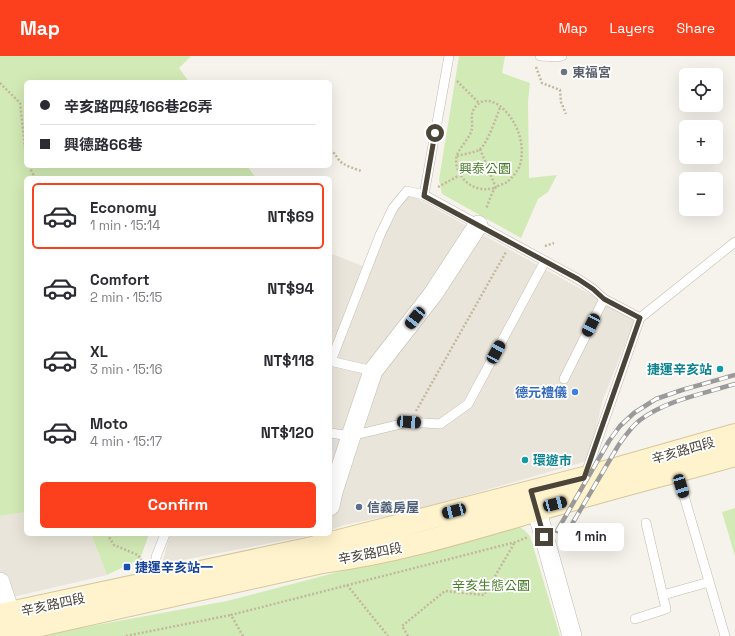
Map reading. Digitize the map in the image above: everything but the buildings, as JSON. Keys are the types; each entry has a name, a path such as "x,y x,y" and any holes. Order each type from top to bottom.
{"main road":[{"name":"辛亥路四段","path":"6,624 151,575 323,547 352,558 436,539 534,501 584,478 735,436"},
{"name":"辛亥路四段","path":"534,501 676,472 735,454"},
{"name":"辛亥路四段","path":"6,624 323,547"}],"street":[{"path":"332,497 373,371 433,294 478,225"},
{"path":"534,501 572,636"},
{"path":"0,582 6,624"}],"lane":[{"path":"424,196 449,56"},
{"path":"540,56 562,56"},
{"path":"332,356 380,235 393,208 407,191 424,196 545,261 578,279 593,289 604,299 640,318"},
{"path":"584,478 640,318 735,242"},
{"path":"332,433 351,436 409,422 440,424 468,404 545,261"},
{"path":"564,379 604,299"},
{"path":"332,361 373,371"},
{"path":"676,472 725,636"},
{"path":"635,618 666,609 646,524"},
{"path":"151,575 164,536"},
{"path":"663,595 709,582"}],"path":[{"path":"447,71 479,103"},
{"path":"0,83 20,103 24,139"},
{"path":"542,83 560,90 561,102 566,114"},
{"path":"485,101 492,102 500,106 514,122 520,135 522,155 519,166 514,175 507,182 496,188 487,190 470,185 465,181 460,175 456,164 457,157 460,149 472,131 472,114 479,103 485,101"},
{"path":"457,157 480,150 492,128 500,106"},
{"path":"478,225 496,188 480,150"},
{"path":"332,151 337,156 339,161 361,171"},
{"path":"424,196 460,175"},
{"path":"409,422 511,243"},
{"path":"108,536 114,545 138,555 151,575"},
{"path":"126,636 231,615 516,542 529,537"},
{"path":"408,636 402,626 445,591 484,595 516,542"},
{"path":"347,585 388,636"},
{"path":"231,615 243,636"}],"shaded area":[{"path":"402,190 635,319 602,402 595,435 587,461 416,510 344,525 332,529 332,254 370,269"},
{"path":"332,435 335,439 337,454 336,458 332,461"},
{"path":"24,512 24,536 92,536 107,575 0,600 0,516"},
{"path":"169,536 308,536 162,564"}],"green space":[{"path":"0,56 191,56 179,68 188,80 24,80 24,168 248,168 254,176 24,176 24,512 0,516"},
{"name":"興泰公園","path":"459,56 505,56 502,73 530,83 528,101 529,178 557,175 548,192 538,199 521,238 442,194 439,180"},
{"path":"735,508 735,556 722,512"},
{"name":"辛亥生態公園","path":"517,525 530,536 560,636 37,636 227,601"},
{"path":"92,536 148,536 140,559 107,575"}],"railway":[{"path":"557,531 609,441 620,426 634,413 656,399 735,375"},
{"path":"565,536 618,446 628,432 640,420 673,402 735,384"}],"place":[{"name":"東福宮","path":"564,72"},
{"name":"捷運辛亥站","path":"720,369"},
{"name":"德元禮儀","path":"575,392"},
{"name":"環遊市","path":"525,460"},
{"name":"信義房屋","path":"359,507"},
{"name":"捷運辛亥站一","path":"127,567"}],"route":[{"path":"435,133 424,196 578,279 593,289 604,299 640,318 584,478 531,491 544,537"}]}
